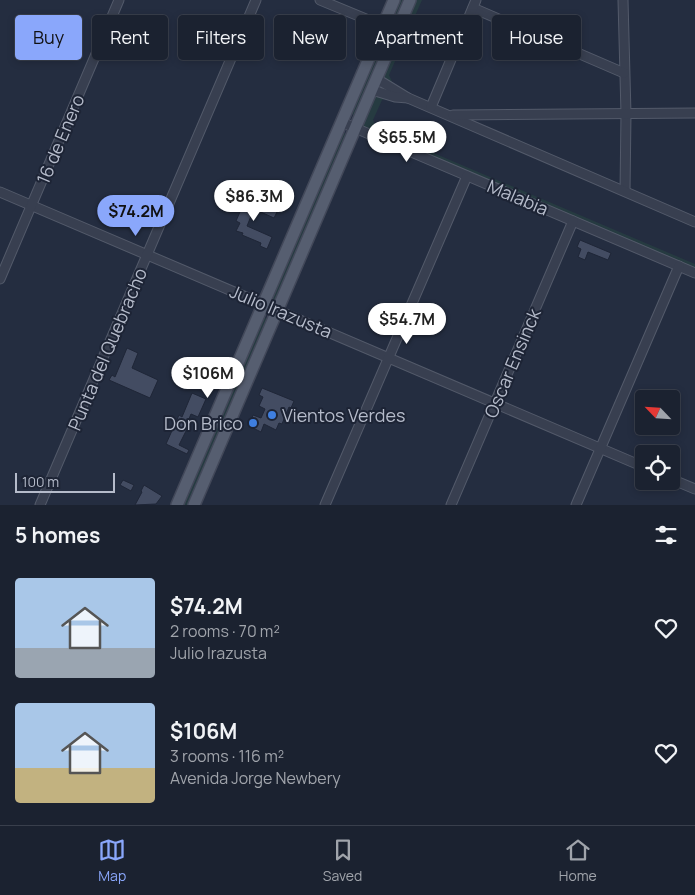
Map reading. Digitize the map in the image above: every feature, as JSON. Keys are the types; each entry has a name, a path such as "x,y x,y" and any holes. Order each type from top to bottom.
{"main road":[{"path":"388,15 394,0"},
{"path":"194,505 410,0"},
{"path":"178,505 368,60"}],"street":[{"name":"16 de Enero","path":"0,279 119,0"},
{"name":"Punta del Quebracho","path":"40,505 256,0"},
{"path":"320,0 356,15"},
{"path":"623,0 626,114 625,191"},
{"path":"431,107 474,4 624,73"},
{"path":"374,84 395,97 408,98 431,107 695,222"},
{"path":"448,115 695,113"},
{"name":"Malabia","path":"341,122 695,272"},
{"path":"325,505 467,176"},
{"name":"Julio Irazusta","path":"0,192 635,463"},
{"name":"Oscar Ensinck","path":"451,505 573,221"},
{"path":"576,505 679,266"},
{"path":"680,483 695,489"}],"green space":[{"path":"398,0 406,0 399,15 392,15"},
{"path":"410,0 422,0 415,15 404,15"},
{"path":"373,60 380,60 356,115 353,115 351,112"},
{"path":"384,60 396,60 389,75 394,86 389,97 382,100 373,120 377,129 695,264 695,273 355,128"},
{"path":"343,132 347,135 276,302 270,300"},
{"path":"262,319 267,319 190,505 181,505"}],"building":[{"path":"246,198 277,212 274,218 254,209 247,226 272,237 267,249 260,246 261,243 236,231 240,223 236,221"},
{"path":"580,240 611,253 608,260 588,252 585,260 578,257 581,249 577,247"},
{"path":"127,348 138,353 132,368 158,380 150,398 109,380 112,375 115,377"},
{"path":"195,376 213,383 211,388 193,381"},
{"path":"262,388 294,401 291,408 289,407 282,424 279,423 276,430 264,424 261,432 249,426 253,415 261,418 265,409 259,406 263,397 259,395"},
{"path":"192,393 206,399 198,417 191,414 186,426 188,427 179,445 189,450 187,454 166,444 179,415 182,417"},
{"path":"123,480 134,485 131,491 120,485"},
{"path":"144,485 162,496 156,504 135,505"}],"place":[{"name":"Vientos Verdes","path":"272,415"},
{"name":"Don Brico","path":"253,423"}]}
